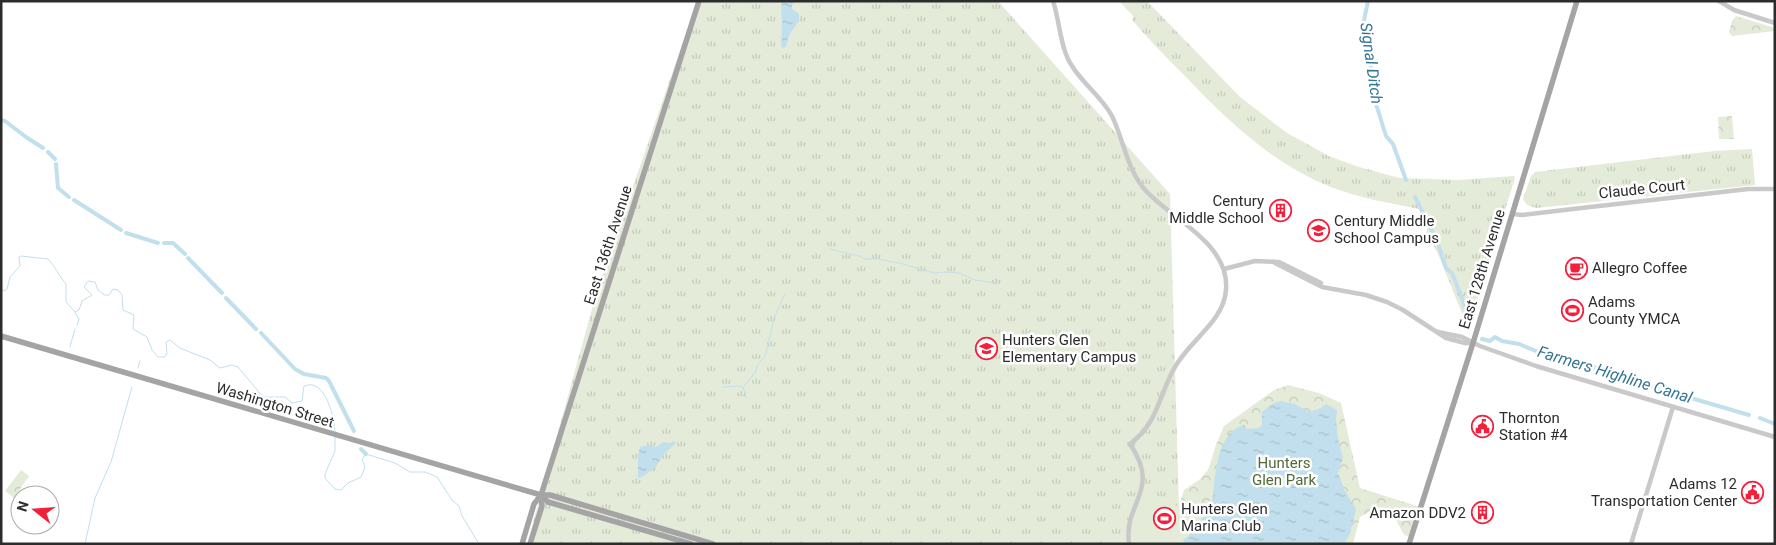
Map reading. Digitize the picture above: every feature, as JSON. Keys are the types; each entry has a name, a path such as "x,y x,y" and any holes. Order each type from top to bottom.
{"main road":[{"name":"East 136th Avenue","path":"530,544 542,506 541,496 699,1"},
{"name":"East 128th Avenue","path":"1409,544 1473,344 1577,1"},
{"name":"Washington Street","path":"1,336 541,496 548,502 691,544"},
{"name":"Washington Street","path":"541,496 550,494 712,544"},
{"name":"East 136th Avenue","path":"522,544 534,504 541,496"}],"street":[{"path":"1053,1 1070,63 1111,113 1136,177 1155,200 1211,248 1224,269 1226,292 1219,314 1192,343 1176,365 1151,422 1140,437 1130,444 1140,462 1143,482 1129,524 1129,544"},
{"path":"1719,1 1734,10 1775,23"},
{"name":"Claude Court","path":"1513,214 1522,215 1748,189 1775,189"},
{"path":"1224,269 1255,261 1274,263 1322,287 1374,297 1387,302 1438,332 1462,337 1473,344 1536,366 1775,437"},
{"path":"1631,544 1673,407"}],"green space":[{"path":"697,1 998,1 1170,194 1180,544 527,544 597,291"},
{"path":"1119,1 1147,1 1240,97 1287,133 1329,156 1399,178 1459,180 1514,176 1515,178 1468,328 1438,254 1426,233 1428,226 1419,209 1363,197 1331,187 1310,178 1271,154 1236,126 1203,94 1138,27 1132,20 1133,16"},
{"path":"1736,16 1775,28 1775,31 1732,36 1729,32 1732,21"},
{"path":"1732,116 1734,139 1719,139 1718,117"},
{"path":"1752,149 1755,185 1536,208 1527,205 1523,199 1531,176 1535,172 1714,151"},
{"name":"Hunters Glen Park","path":"1288,385 1319,393 1341,403 1360,488 1420,507 1411,537 1404,535 1394,516 1373,510 1360,517 1353,544 1178,544 1188,509 1179,506 1184,490 1199,480 1208,470 1224,426 1274,390"},
{"path":"21,470 29,476 23,485 10,485 10,495 5,491"},
{"name":"Hunters Glen Marina Club","path":"1140,494 1187,509 1201,511 1196,528 1181,538 1178,544 1129,544 1128,534"}],"water":[{"path":"781,1 795,1 792,9 799,14 798,23 790,34 786,47 783,48 781,47"},
{"name":"Hunters Glen Park","path":"1281,401 1295,404 1309,412 1326,404 1337,410 1338,439 1343,458 1338,473 1345,491 1356,509 1350,534 1344,544 1185,544 1183,540 1199,529 1202,518 1210,513 1217,463 1226,439 1233,431 1244,425 1247,429 1259,428 1262,425 1262,412 1272,404"},
{"path":"673,441 676,443 663,455 656,467 638,478 640,447 648,445 656,447 664,442 670,443"}],"waterway":[{"name":"Signal Ditch","path":"1368,1 1363,25 1376,104 1386,136 1393,144 1406,180"},
{"path":"1,120 43,148"},
{"path":"48,152 55,159"},
{"path":"56,164 58,188 69,197"},
{"name":"Signal Ditch","path":"1415,197 1437,241 1446,268 1452,273 1470,319"},
{"path":"74,200 121,230"},
{"path":"126,233 158,243"},
{"path":"164,243 173,243 185,254"},
{"path":"830,249 866,259 878,259 903,264 934,273 959,273 975,280 995,283 998,281"},
{"path":"1,288 4,291 7,289 10,277 20,266 19,257 48,259 66,284 66,302 75,312 79,310 82,301 92,295 84,287 88,281 95,282 98,290 104,295 109,295 113,289 118,290 122,295 123,310 134,315 133,329 147,337 152,350 158,357 165,357 167,353 166,342 170,340 180,348 210,360 220,368 232,365 238,367 263,397 285,397 292,403 302,401 304,386 318,387 331,409 335,433"},
{"path":"188,258 222,293"},
{"path":"743,388 766,354 774,318 785,294"},
{"path":"226,298 256,329"},
{"path":"75,312 79,319 77,325"},
{"path":"70,347 75,329"},
{"path":"261,333 295,369 304,374 326,378 329,381 354,431"},
{"name":"Farmers Highline Canal","path":"1482,339 1490,341 1495,337 1502,341 1545,352 1569,362 1575,361 1643,384 1749,415"},
{"path":"138,368 140,361"},
{"path":"723,387 741,386 746,398"},
{"path":"85,544 95,498 111,462 132,387"},
{"name":"Farmers Highline Canal","path":"1760,418 1775,424"},
{"path":"335,437 335,451 325,474 325,478 335,489 341,490 348,483 361,477 365,467 362,459 366,454 395,463 410,472 425,472 437,477 452,500 459,506 462,516 479,544"},
{"path":"361,449 366,454"}],"place":[{"name":"Century Middle School","path":"1280,210"},
{"name":"Century Middle School Campus","path":"1318,230"},
{"name":"Allegro Coffee","path":"1576,268"},
{"name":"Adams County YMCA","path":"1572,311"},
{"name":"Hunters Glen Elementary Campus","path":"986,349"},
{"name":"Thornton Station #4","path":"1483,427"},
{"name":"Adams 12 Transportation Center","path":"1753,493"},
{"name":"Amazon DDV2","path":"1482,513"},
{"name":"Hunters Glen Marina Club","path":"1165,518"}]}
